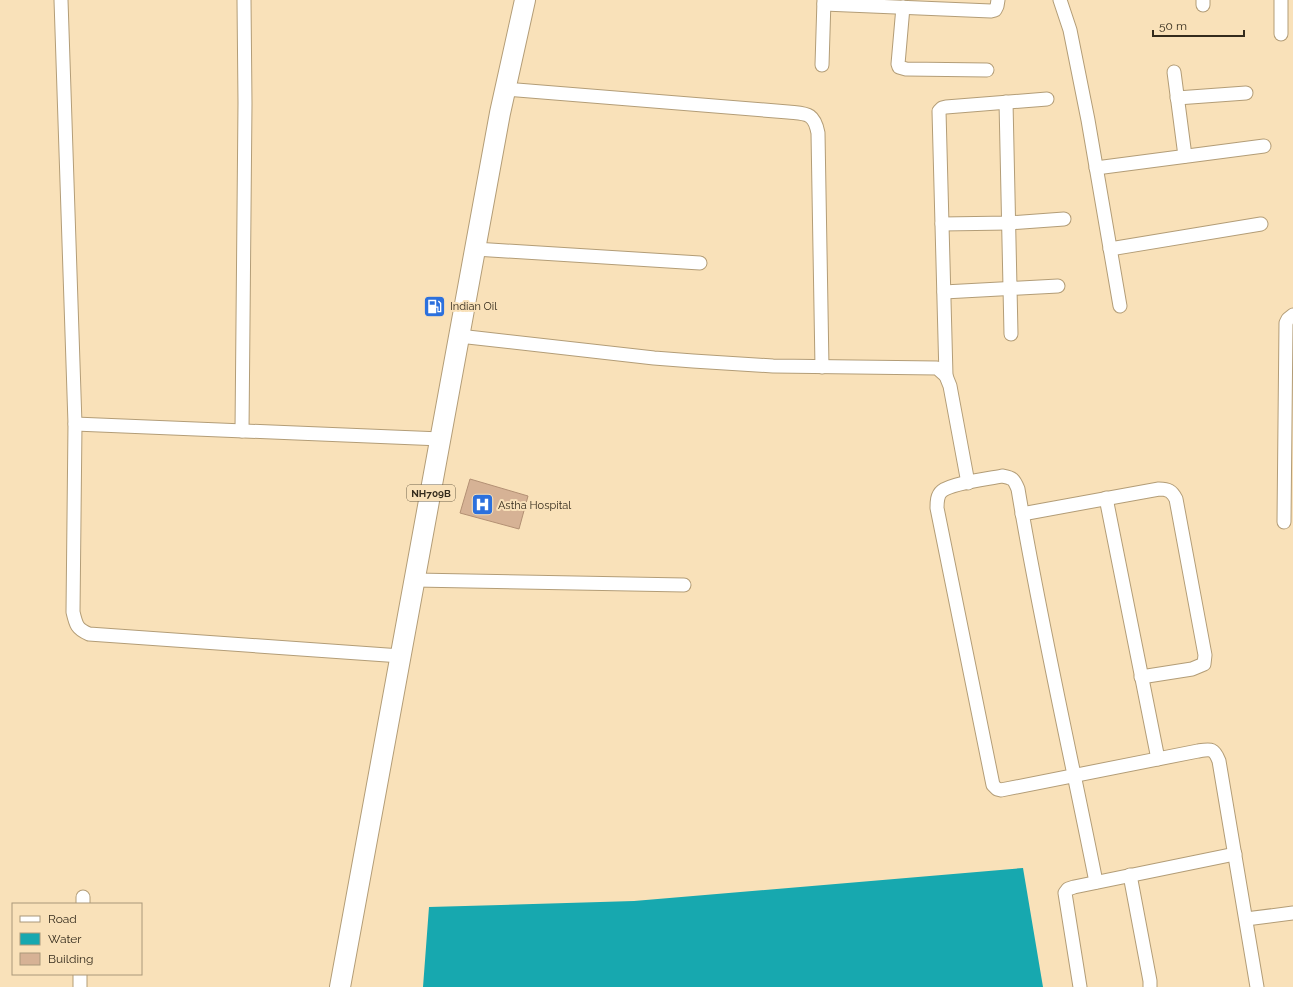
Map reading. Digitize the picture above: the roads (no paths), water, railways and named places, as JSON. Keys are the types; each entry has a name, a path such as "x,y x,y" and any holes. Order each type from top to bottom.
{"highway":[{"name":"NH709B","path":"340,987 475,248 505,89 525,0"}],"street":[{"path":"61,0 75,424 72,612 76,624 82,631 89,634 401,656"},
{"path":"242,431 245,110 244,0"},
{"path":"822,65 824,2 991,11 995,10 998,0"},
{"path":"1060,0 1070,30 1088,120 1120,306"},
{"path":"1281,0 1281,34"},
{"path":"902,7 898,61 899,67 987,70"},
{"path":"1174,72 1185,156"},
{"path":"505,89 788,112 812,117 816,122 818,133 822,367"},
{"path":"1177,98 1246,93"},
{"path":"968,483 950,386 946,376 939,111 946,107 1047,98"},
{"path":"1006,102 1011,334"},
{"path":"1096,168 1264,146"},
{"path":"942,224 1064,220"},
{"path":"1110,249 1261,224"},
{"path":"475,248 700,263"},
{"path":"944,292 1058,286"},
{"path":"1284,522 1286,323 1293,315"},
{"path":"460,336 654,358 773,366 937,368 946,376"},
{"path":"75,424 441,440"},
{"path":"1096,882 1075,776 1055,685 1018,489 1014,480 1009,477 1002,476 949,486 940,492 937,499 937,508 993,785 997,789 1001,790 1075,776 1198,750 1209,749 1215,753 1219,761 1257,987"},
{"path":"1022,514 1163,489 1168,489 1173,493 1176,499 1204,647 1205,660 1204,664 1192,669 1141,676"},
{"path":"1106,498 1158,759"},
{"path":"415,580 684,585"},
{"path":"1080,987 1065,893 1068,889 1235,854"},
{"path":"1130,875 1150,987"},
{"path":"1246,919 1293,913"},
{"path":"80,975 80,987"}],"water":[{"path":"1023,868 1043,987 423,987 429,907 634,901"}],"place":[{"name":"Indian Oil","path":"434,306"},
{"name":"Astha Hospital","path":"482,505"}]}
